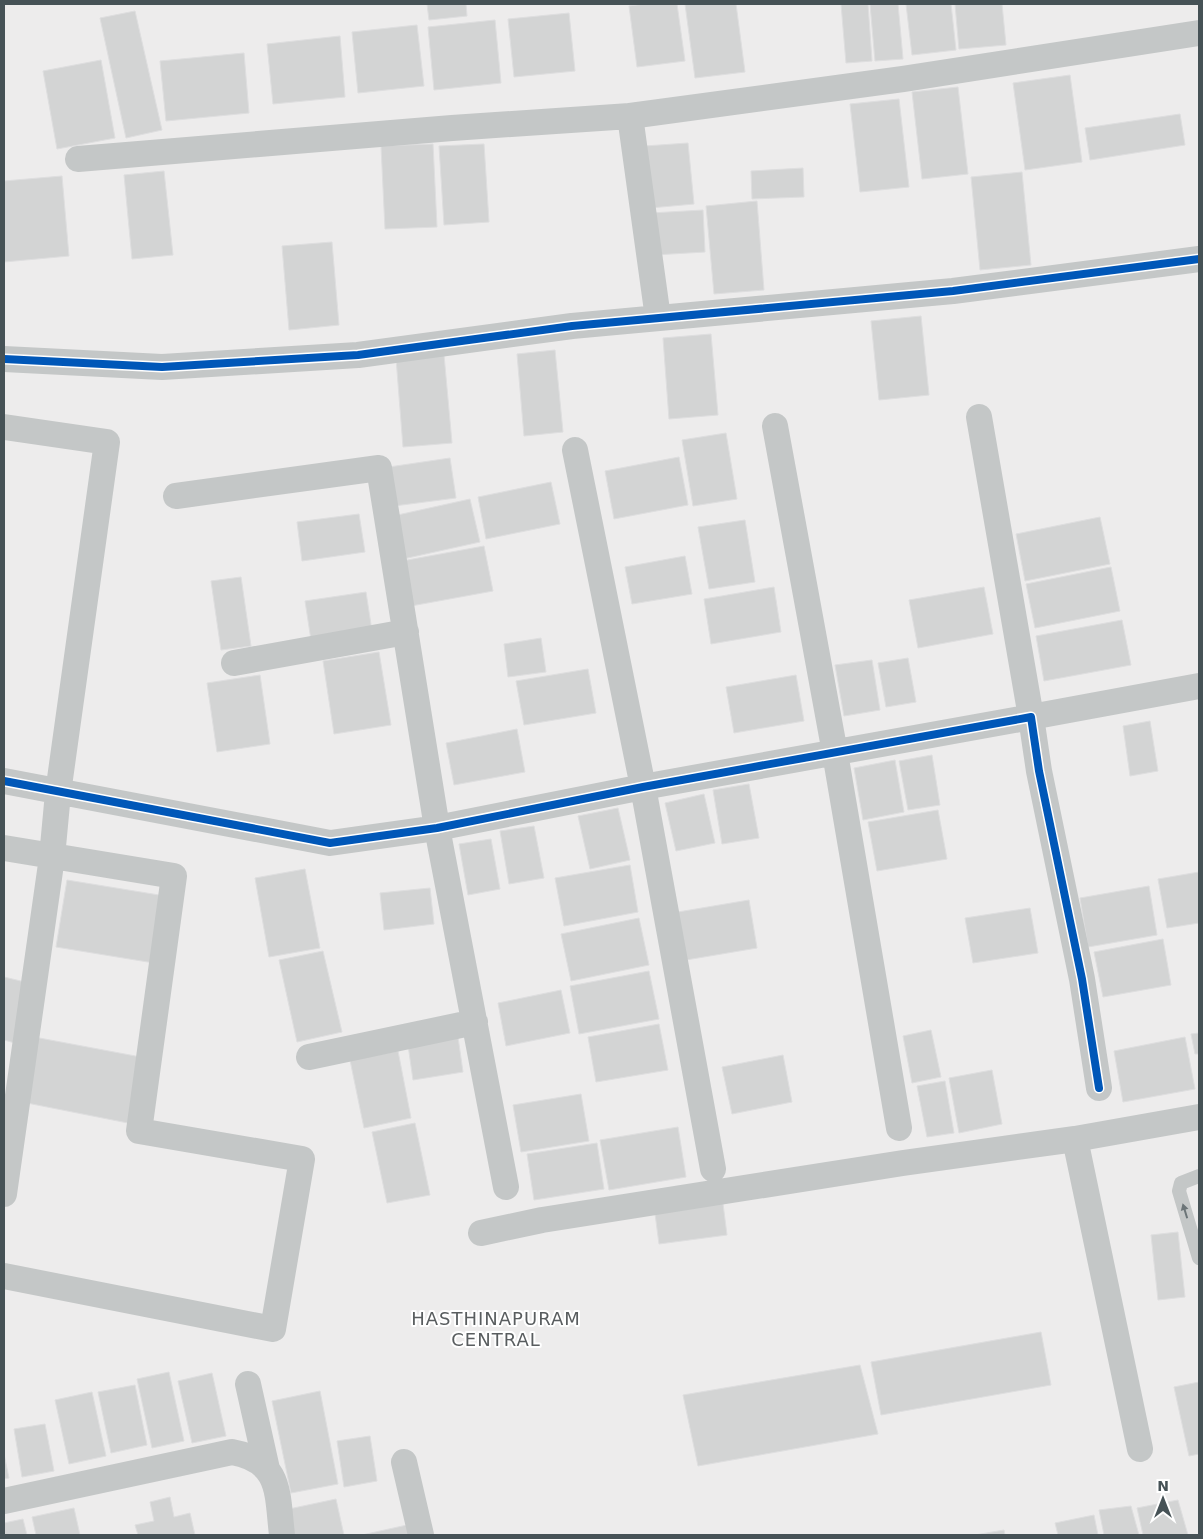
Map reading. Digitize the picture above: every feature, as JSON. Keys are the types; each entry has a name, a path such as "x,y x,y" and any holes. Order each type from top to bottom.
{"street":[{"path":"78,159 452,128 630,116 902,79 1199,33"},
{"path":"630,116 658,318"},
{"path":"4,359 162,367 358,355 572,326 962,290 1199,259"},
{"path":"979,417 1040,771 1082,979 1099,1088"},
{"path":"775,426 835,753 899,1128"},
{"path":"4,428 107,442 58,792 52,857 4,1194"},
{"path":"574,450 644,787 713,1169"},
{"path":"176,496 379,468 437,828 506,1187"},
{"path":"234,662 406,632"},
{"path":"4,781 330,844 437,828 644,787 1199,686"},
{"path":"4,848 174,876 138,1131 302,1159 273,1329 4,1276"},
{"path":"309,1057 475,1022"},
{"path":"481,1234 542,1220 902,1163 1075,1139 1199,1117"},
{"path":"1075,1139 1140,1449"},
{"path":"248,1384 267,1469 275,1481 282,1535"},
{"path":"4,1501 232,1452 250,1457 267,1469"},
{"path":"404,1462 421,1535"}],"lane":[{"path":"1199,1176 1181,1184 1179,1191 1199,1258"}],"building":[{"path":"427,4 466,4 467,16 429,20"},
{"path":"677,4 685,61 637,67 629,6"},
{"path":"685,4 736,4 745,72 695,78"},
{"path":"841,4 868,4 872,61 846,63"},
{"path":"870,4 898,4 903,59 875,61"},
{"path":"906,4 951,4 956,50 912,55"},
{"path":"955,4 1002,4 1006,45 959,49"},
{"path":"135,11 162,130 126,138 100,18"},
{"path":"569,13 575,71 514,77 508,19"},
{"path":"495,20 501,83 434,90 428,27"},
{"path":"417,25 424,86 358,93 352,32"},
{"path":"340,36 345,97 273,104 267,44"},
{"path":"244,53 249,113 166,121 160,61"},
{"path":"101,60 115,138 57,149 43,71"},
{"path":"1070,75 1082,162 1025,170 1013,83"},
{"path":"958,87 968,174 922,179 912,92"},
{"path":"899,99 909,187 860,192 850,104"},
{"path":"1180,114 1185,145 1090,160 1085,128"},
{"path":"688,143 694,204 650,208 645,146"},
{"path":"433,144 437,227 385,229 381,146"},
{"path":"484,144 489,222 444,225 439,146"},
{"path":"803,168 804,197 752,199 751,171"},
{"path":"164,171 173,255 132,259 124,175"},
{"path":"1022,172 1031,265 980,270 971,177"},
{"path":"62,176 69,256 4,262 4,181"},
{"path":"757,201 764,290 714,294 706,206"},
{"path":"703,210 705,252 654,255 651,213"},
{"path":"332,242 339,325 289,330 282,246"},
{"path":"921,316 929,395 879,400 871,321"},
{"path":"711,334 718,415 669,419 663,338"},
{"path":"555,350 563,432 524,436 517,354"},
{"path":"444,355 452,443 403,447 396,358"},
{"path":"726,433 737,499 693,506 682,440"},
{"path":"679,457 688,505 614,519 605,471"},
{"path":"450,458 456,498 394,506 389,467"},
{"path":"551,482 560,524 486,539 478,497"},
{"path":"470,499 480,542 403,559 393,516"},
{"path":"359,514 365,552 302,561 297,522"},
{"path":"1100,517 1110,564 1025,581 1016,534"},
{"path":"745,520 755,582 709,589 698,527"},
{"path":"484,546 493,591 411,606 402,561"},
{"path":"685,556 692,594 632,604 625,567"},
{"path":"1111,567 1120,611 1035,628 1026,584"},
{"path":"241,577 251,646 221,650 211,581"},
{"path":"774,587 781,632 711,644 704,599"},
{"path":"984,587 993,634 918,648 909,600"},
{"path":"366,592 372,631 311,640 305,601"},
{"path":"1122,620 1131,665 1044,681 1036,636"},
{"path":"541,638 546,672 508,677 504,644"},
{"path":"379,652 391,725 334,734 323,661"},
{"path":"908,658 916,702 886,707 878,663"},
{"path":"872,660 880,710 844,716 835,665"},
{"path":"588,669 596,713 524,725 516,681"},
{"path":"260,675 270,744 217,752 207,683"},
{"path":"796,675 804,721 734,733 726,687"},
{"path":"1150,721 1158,771 1130,776 1123,726"},
{"path":"517,729 525,772 454,785 446,743"},
{"path":"932,755 940,805 908,810 899,761"},
{"path":"895,760 904,812 863,820 854,768"},
{"path":"749,784 759,838 722,844 713,790"},
{"path":"704,794 715,843 676,851 665,803"},
{"path":"618,808 630,860 590,869 578,816"},
{"path":"938,810 947,859 877,871 868,822"},
{"path":"534,826 544,878 509,884 500,831"},
{"path":"491,839 500,889 468,895 459,844"},
{"path":"630,865 638,912 564,926 555,878"},
{"path":"305,869 320,948 269,957 255,878"},
{"path":"1199,872 1199,923 1167,928 1158,879"},
{"path":"67,880 165,896 154,963 56,947"},
{"path":"1149,886 1157,935 1088,947 1080,898"},
{"path":"430,888 434,924 384,930 380,893"},
{"path":"749,900 757,948 686,960 678,912"},
{"path":"1030,908 1038,953 973,963 965,918"},
{"path":"639,918 649,965 571,981 561,934"},
{"path":"1163,939 1171,985 1103,997 1094,952"},
{"path":"323,951 342,1032 297,1042 279,960"},
{"path":"649,971 659,1019 579,1034 570,986"},
{"path":"4,977 29,983 15,1043 4,1040"},
{"path":"561,990 570,1033 506,1046 498,1003"},
{"path":"659,1024 668,1070 596,1082 588,1037"},
{"path":"931,1030 941,1077 912,1083 903,1036"},
{"path":"1199,1033 1199,1054 1195,1054 1191,1034"},
{"path":"34,1037 146,1058 133,1124 22,1102"},
{"path":"458,1037 463,1072 413,1080 408,1045"},
{"path":"1185,1037 1195,1089 1123,1102 1114,1051"},
{"path":"398,1051 411,1118 364,1128 350,1060"},
{"path":"783,1055 792,1102 732,1114 722,1067"},
{"path":"992,1070 1002,1124 959,1133 949,1078"},
{"path":"945,1081 954,1133 927,1137 917,1086"},
{"path":"581,1094 589,1141 521,1152 513,1105"},
{"path":"415,1123 430,1195 387,1203 372,1132"},
{"path":"678,1127 686,1177 609,1190 600,1140"},
{"path":"597,1143 604,1189 534,1200 527,1154"},
{"path":"722,1196 727,1235 659,1244 654,1206"},
{"path":"1178,1232 1185,1297 1158,1300 1151,1235"},
{"path":"1041,1332 1051,1385 881,1415 871,1362"},
{"path":"860,1365 878,1434 698,1466 683,1395"},
{"path":"169,1372 184,1441 152,1448 137,1379"},
{"path":"212,1373 226,1436 192,1443 178,1381"},
{"path":"1199,1382 1199,1454 1189,1456 1174,1387"},
{"path":"135,1385 147,1445 111,1453 98,1392"},
{"path":"320,1391 338,1484 291,1493 272,1401"},
{"path":"92,1392 106,1456 69,1464 55,1400"},
{"path":"45,1424 54,1471 22,1477 14,1429"},
{"path":"370,1436 377,1481 344,1487 337,1441"},
{"path":"4,1454 9,1478 4,1479"},
{"path":"170,1497 174,1517 190,1513 195,1535 138,1535 135,1525 154,1521 150,1502"},
{"path":"336,1499 344,1535 294,1535 289,1509"},
{"path":"1178,1500 1188,1535 1143,1535 1137,1508"},
{"path":"1131,1506 1139,1535 1104,1535 1099,1510"},
{"path":"74,1508 80,1535 36,1535 32,1517"},
{"path":"1094,1515 1098,1535 1058,1535 1055,1523"},
{"path":"23,1519 27,1535 4,1535 4,1523"},
{"path":"407,1525 409,1535 362,1535"},
{"path":"1004,1530 1005,1535 975,1535"}],"cycle path":[{"path":"4,359 162,367 358,355 572,326 953,291 1199,259"},
{"path":"4,781 330,843 437,828 643,787 1031,717 1039,771 1082,979 1099,1088"}],"district":[{"name":"HASTHINAPURAM CENTRAL","path":"496,1328"}]}
